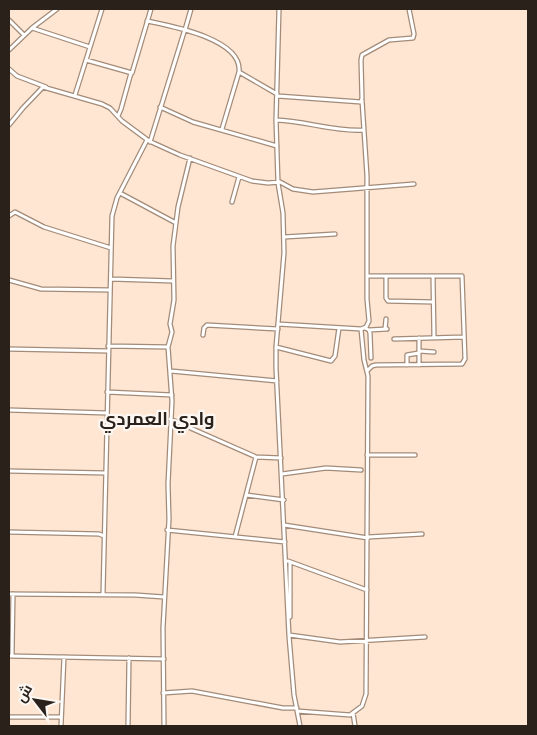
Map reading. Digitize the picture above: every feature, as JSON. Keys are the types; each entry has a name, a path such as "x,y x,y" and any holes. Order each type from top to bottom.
{"street":[{"path":"9,50 56,9"},
{"path":"75,95 102,9"},
{"path":"118,116 122,109 151,9"},
{"path":"103,594 113,210 120,193 149,141 191,9"},
{"path":"279,9 276,120 278,182 283,213 284,237 276,347 284,525 288,561 289,636 294,691 300,726"},
{"path":"163,693 192,691 283,708 341,715 353,713 362,706 366,694 368,641 368,371 364,360 364,345 365,329 369,321 367,299 367,187 361,57 364,53 389,40 413,38 414,34 409,9"},
{"path":"9,20 24,35"},
{"path":"147,21 185,29 209,39 233,53 239,62 239,72 222,129"},
{"path":"32,28 90,47"},
{"path":"86,60 132,73"},
{"path":"9,69 17,76 39,86 102,104 110,108 149,141 239,177 260,182 278,182 293,189 313,192 414,184"},
{"path":"239,72 277,95 359,103 362,100"},
{"path":"9,124 35,94 39,86"},
{"path":"160,108 192,122 277,146"},
{"path":"276,120 304,122 349,130 364,130"},
{"path":"164,726 164,597 172,394 168,347 172,332 170,324 174,306 172,258 176,223 190,158"},
{"path":"232,202 239,177"},
{"path":"120,193 176,223"},
{"path":"9,216 15,212 44,227 111,248"},
{"path":"284,237 335,234"},
{"path":"367,276 460,275 463,277 465,360 463,363 376,365 370,367 368,371"},
{"path":"386,276 387,301 434,302"},
{"path":"433,276 434,338"},
{"path":"111,279 174,281"},
{"path":"9,280 41,289 110,290"},
{"path":"278,324 386,329 386,319"},
{"path":"203,335 205,326 209,325 278,329"},
{"path":"276,347 331,361 335,356 339,328"},
{"path":"365,329 370,333 371,358"},
{"path":"394,339 464,337"},
{"path":"419,338 419,365"},
{"path":"364,345 371,346"},
{"path":"108,346 168,347"},
{"path":"9,349 108,352"},
{"path":"407,365 407,355 419,352 434,352"},
{"path":"170,371 277,381"},
{"path":"107,392 172,394"},
{"path":"9,410 107,413"},
{"path":"170,419 256,457 281,458"},
{"path":"367,456 415,455"},
{"path":"235,537 256,457"},
{"path":"282,474 289,472 361,470"},
{"path":"9,471 105,473"},
{"path":"246,495 284,500"},
{"path":"284,525 368,537 422,534"},
{"path":"167,530 285,542"},
{"path":"9,532 99,534 104,536"},
{"path":"288,561 367,590"},
{"path":"164,597 103,594 11,594 10,656 164,659"},
{"path":"289,636 311,637 336,642 425,637"},
{"path":"61,726 64,658"},
{"path":"128,726 129,658"},
{"path":"353,713 355,726"},
{"path":"9,717 60,717"}],"district":[{"name":"وادي العمردي","path":"157,420"}]}
